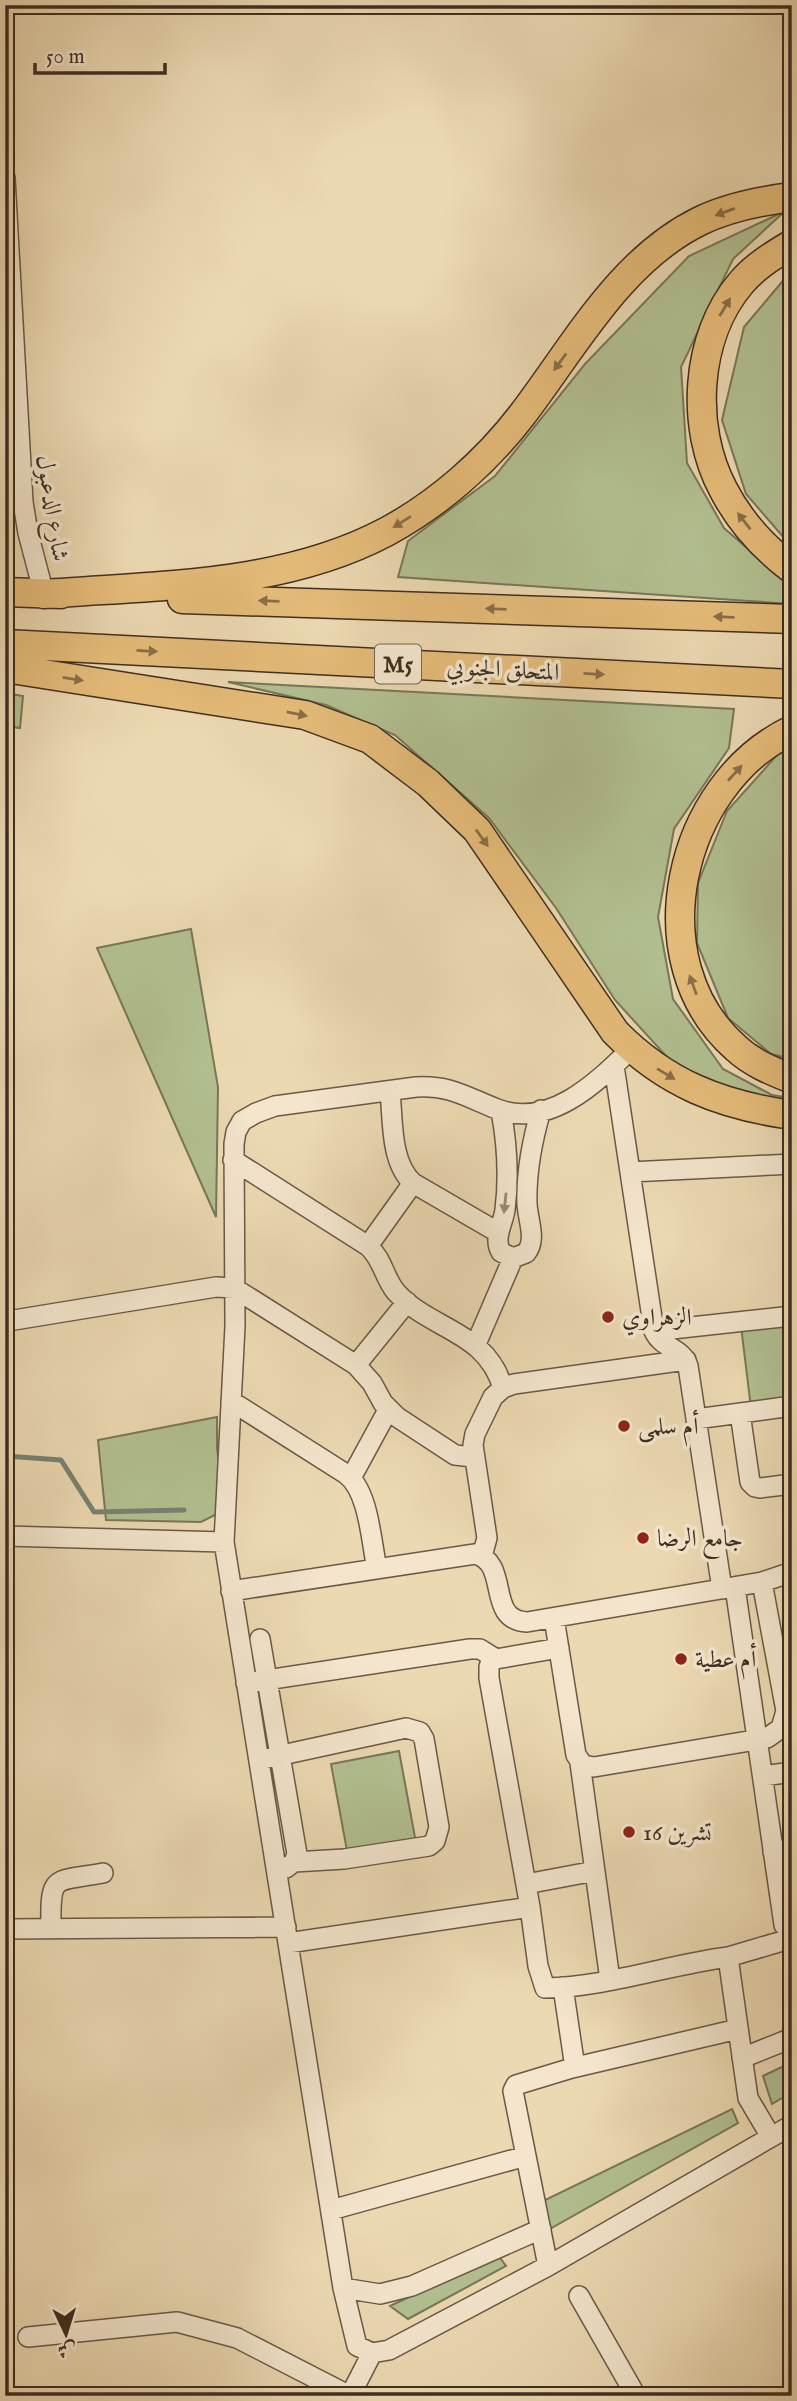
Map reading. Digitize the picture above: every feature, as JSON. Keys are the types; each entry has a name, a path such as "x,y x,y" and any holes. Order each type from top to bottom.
{"highway":[{"path":"44,594 211,582 267,572 309,563 347,550 386,532 425,508 459,482 486,454 520,417 621,283 656,250 699,221 749,203 792,197"},
{"path":"792,244 769,258 741,282 721,313 708,346 701,393 702,417 722,487 741,518 765,546 792,569"},
{"path":"5,592 792,619"},
{"name":"المتحلق الجنوبي","path":"5,644 792,684"},
{"path":"5,668 304,715 370,739 428,783 477,831 615,1032 622,1057 716,1098 757,1110 792,1115"},
{"path":"792,730 750,757 709,807 692,842 682,881 681,918 684,955 694,990 711,1021 736,1048 765,1069 792,1079"}],"street":[{"name":"شارع الدعبول","path":"5,178 23,502 44,594"},
{"path":"622,1057 572,1100 554,1108 524,1113 502,1111 451,1089 434,1086 275,1106 242,1121 236,1132 233,1160 231,1401 224,1542 259,1759 285,1866 287,1935 344,2287 357,2346 372,2353 389,2350 548,2266 792,2125"},
{"path":"492,1658 489,1678 541,1979 545,1988 610,1980 728,1957 786,1940 791,1930 783,1925 782,1851 762,1776 687,1360 677,1350 660,1342 654,1331 630,1172 622,1057"},
{"path":"390,1091 400,1165 413,1183 499,1233"},
{"path":"502,1111 507,1157 505,1205 498,1246 507,1256 513,1258 526,1253 532,1241 527,1189 530,1159 541,1110"},
{"path":"507,1157 530,1159"},
{"path":"233,1160 368,1246 380,1260 391,1285 407,1302 476,1344 495,1367 503,1388"},
{"path":"630,1172 792,1164"},
{"path":"368,1246 413,1183"},
{"path":"476,1344 513,1258"},
{"path":"8,1321 216,1287 234,1288 356,1365 372,1383 388,1410 456,1455 473,1457"},
{"path":"356,1365 407,1302"},
{"path":"654,1331 792,1316"},
{"path":"482,1556 487,1538 473,1457 475,1434 493,1397 503,1388 514,1384 687,1360"},
{"path":"231,1401 351,1478 363,1499 377,1569"},
{"path":"696,1419 792,1406"},
{"path":"351,1478 388,1410"},
{"path":"740,1413 752,1485 765,1488 792,1484"},
{"path":"5,1536 224,1542"},
{"path":"231,1591 468,1555 482,1556 492,1564 507,1615 520,1622 762,1582 792,1572"},
{"path":"762,1582 792,1586"},
{"path":"580,1763 594,1767 775,1735 781,1728 786,1712 762,1582"},
{"path":"554,1618 576,1755 580,1763 610,1980"},
{"path":"260,1639 297,1854 285,1866"},
{"path":"246,1683 470,1648 480,1649 492,1658 501,1659 559,1648"},
{"path":"259,1759 406,1728 420,1732 424,1739 439,1826 435,1841 429,1846 285,1866"},
{"path":"762,1776 792,1772"},
{"path":"526,1884 595,1871"},
{"path":"51,1928 50,1892 54,1886 60,1881 103,1873"},
{"path":"5,1929 287,1935 530,1907"},
{"path":"728,1957 748,2098 771,2137"},
{"path":"563,1987 574,2061 572,2068"},
{"path":"548,2266 514,2087 572,2068 738,2029"},
{"path":"743,2058 792,2038"},
{"path":"331,2210 526,2156"},
{"path":"344,2287 380,2294 412,2286 541,2229"},
{"path":"579,2296 636,2396"},
{"path":"28,2337 177,2322 237,2338 350,2396 372,2353"}],"green space":[{"path":"785,211 733,259 681,367 687,463 724,528 792,587 792,604 398,577 408,541 495,476 585,364 689,256"},
{"path":"792,270 792,547 746,494 722,420 744,327"},
{"path":"228,682 734,709 729,748 674,829 658,917 673,999 723,1069 772,1095 792,1098 792,1108 741,1094 677,1068 615,1000 556,908 489,818 395,735 326,705"},
{"path":"5,693 23,696 20,728 5,726"},
{"path":"792,750 792,1059 771,1054 728,1018 697,943 698,883 727,811 778,754"},
{"path":"191,929 218,1087 216,1217 97,948"},
{"path":"792,1319 792,1403 751,1408 741,1326"},
{"path":"217,1417 217,1448 225,1510 201,1522 106,1520 98,1440"},
{"path":"399,1751 416,1843 348,1856 331,1764"},
{"path":"792,2062 792,2092 772,2104 763,2076"},
{"path":"732,2109 738,2123 548,2230 543,2201"},
{"path":"498,2255 506,2266 408,2319 390,2306"}],"waterway":[{"path":"5,1456 61,1460 94,1512 184,1510"}],"place":[{"name":"الزهراوي","path":"608,1317"},
{"name":"أم سلمى","path":"624,1426"},
{"name":"جامع الرضا","path":"643,1538"},
{"name":"أم عطية","path":"681,1659"},
{"name":"16 تشرين","path":"629,1832"}]}
